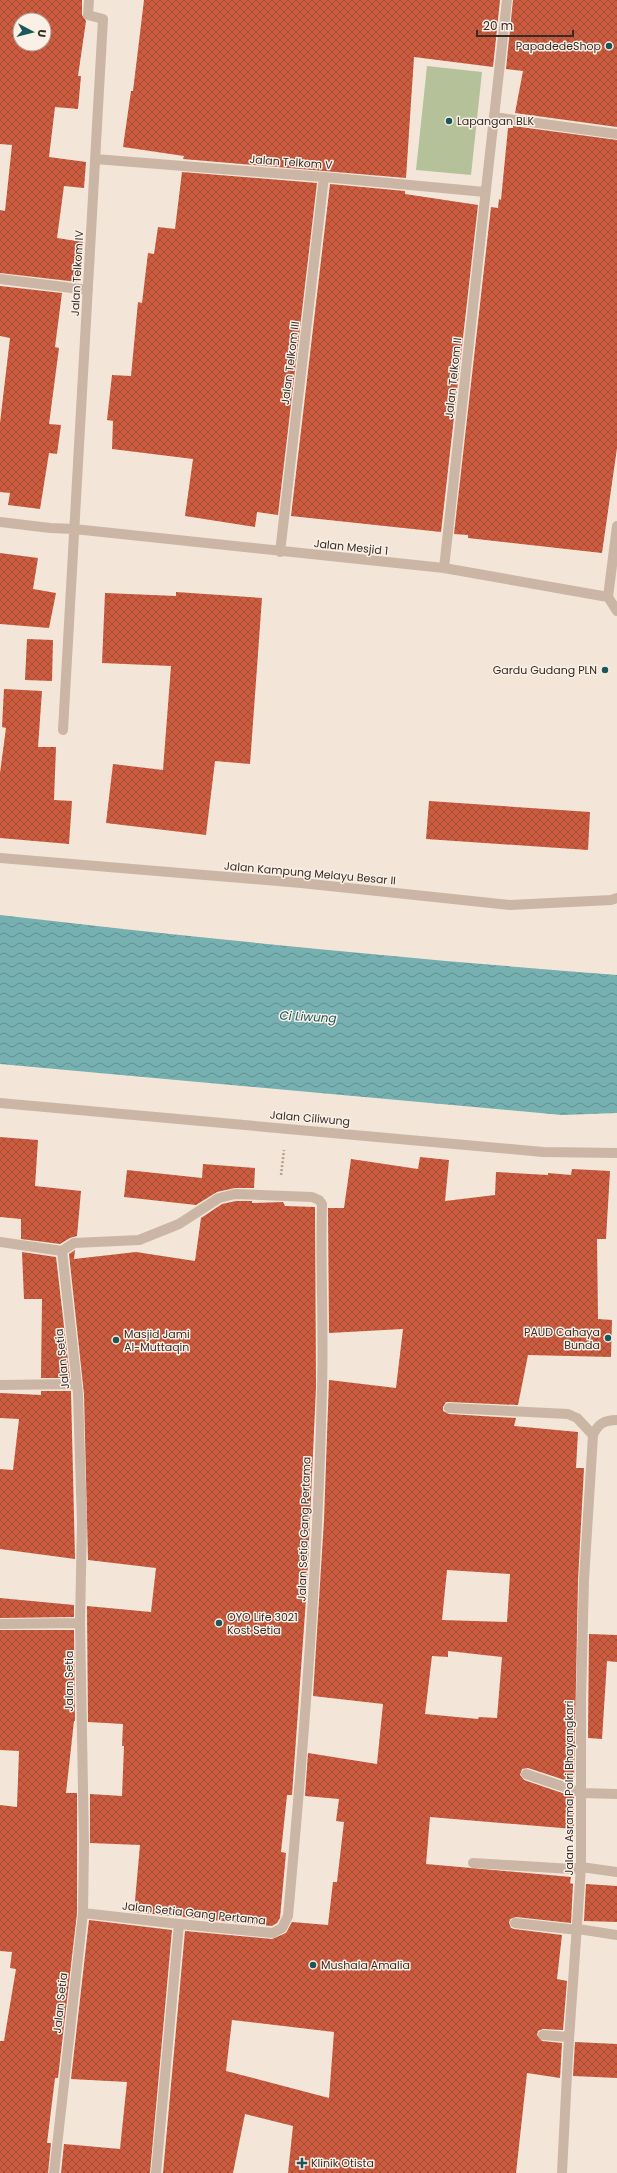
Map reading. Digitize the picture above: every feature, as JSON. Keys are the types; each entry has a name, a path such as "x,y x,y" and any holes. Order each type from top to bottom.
{"street":[{"name":"Jalan Telkom IV","path":"63,730 103,19 88,15 89,0"},
{"name":"Jalan Telkom II","path":"444,568 507,0"},
{"path":"494,118 617,134"},
{"name":"Jalan Telkom V","path":"95,159 324,177 485,192"},
{"name":"Jalan Telkom III","path":"280,552 324,177"},
{"path":"0,279 88,290"},
{"name":"Jalan Mesjid 1","path":"0,522 444,568 608,597"},
{"path":"617,526 608,597 617,611"},
{"name":"Jalan Kampung Melayu Besar II","path":"0,858 301,883 510,905 611,900 617,898"},
{"name":"Jalan Ciliwung","path":"0,1103 543,1152 617,1153"},
{"name":"Jalan Setia Gang Pertama","path":"62,1251 74,1244 139,1240 179,1224 218,1198 235,1194 278,1197 312,1197 319,1200 322,1204 320,1260 322,1385 313,1610 306,1711 288,1916 282,1928 273,1933 83,1913"},
{"path":"0,1242 62,1251"},
{"name":"Jalan Setia","path":"54,2173 83,1913 80,1623 82,1523 76,1384 62,1251"},
{"path":"0,1385 76,1384"},
{"path":"449,1408 568,1414 577,1418 593,1435 597,1426 603,1421 617,1420"},
{"name":"Jalan Asrama Polri Bhayangkari","path":"562,2173 569,2037 578,1929 581,1867 581,1698 584,1580 593,1435"},
{"path":"0,1624 80,1623"},
{"path":"526,1774 582,1793 617,1794"},
{"path":"472,1863 572,1869 581,1867 617,1872"},
{"path":"515,1923 578,1929 617,1935"},
{"path":"156,2173 179,1924"},
{"path":"543,2035 569,2037"}],"path":[{"path":"278,1197 286,1128"}],"green space":[{"name":"Lapangan BLK","path":"427,66 482,72 471,175 416,170"}],"water":[{"name":"Ci Liwung","path":"0,915 308,948 617,975 617,1113 562,1115 0,1064"}],"building":[{"path":"0,0 82,0 82,15 86,21 78,76 81,76 78,109 55,107 49,157 86,162 84,188 64,186 57,238 83,242 78,282 0,273 0,210 5,211 12,145 0,144"},
{"path":"144,0 500,0 493,67 414,57 406,178 183,159 184,156 123,147 131,91 133,91"},
{"path":"513,0 617,0 617,127 515,113 523,71 506,69"},
{"path":"513,126 617,140 617,448 602,553 468,538 468,535 454,534 491,207 498,208 499,199 501,200 508,128 513,128"},
{"path":"182,172 317,183 278,515 257,512 255,527 185,516 193,459 112,449 113,421 107,420 112,375 131,376 138,302 142,303 148,253 154,254 158,227 175,229"},
{"path":"330,184 405,191 405,194 478,205 441,532 291,516"},
{"path":"0,286 62,293 55,347 59,348 49,424 61,425 57,454 49,453 40,509 8,505 10,493 0,492 0,423 10,338 0,336"},
{"path":"0,553 38,558 33,589 56,593 49,628 0,624"},
{"path":"176,592 262,598 250,764 215,761 206,835 106,823 113,764 163,770 171,666 102,663 105,593 176,596"},
{"path":"27,639 53,640 52,681 25,680"},
{"path":"4,689 42,691 38,747 56,747 54,800 72,801 69,844 0,838 0,773 6,728 2,727"},
{"path":"429,801 590,812 588,850 426,839"},
{"path":"0,1137 38,1140 35,1186 81,1191 77,1236 60,1244 21,1239 21,1219 0,1217"},
{"path":"420,1157 449,1160 445,1201 495,1195 496,1172 571,1175 572,1169 610,1171 606,1239 597,1239 598,1319 612,1320 611,1357 528,1355 518,1405 446,1402 443,1407 443,1411 449,1414 516,1418 514,1426 578,1432 576,1468 584,1468 578,1580 574,1783 528,1768 522,1769 520,1775 524,1780 574,1797 574,1829 430,1817 426,1864 571,1877 570,1883 573,1884 571,1923 516,1917 510,1919 509,1923 511,1928 514,1929 562,1935 557,1979 567,1981 563,2030 543,2029 538,2031 537,2035 542,2041 562,2043 560,2078 527,2073 516,2173 288,2173 293,2126 245,2114 233,2173 163,2173 185,1931 272,1939 286,1933 292,1922 328,1925 333,1882 337,1882 344,1822 336,1821 339,1799 305,1796 308,1753 377,1764 383,1704 313,1696 324,1520 329,1380 396,1388 403,1329 329,1333 328,1208 344,1208 351,1159 418,1169","holes":["447,1570 510,1574 507,1622 442,1620","448,1651 502,1657 497,1718 479,1717 478,1719 425,1714 432,1656 448,1657","232,2020 334,2032 329,2098 226,2071"]},
{"path":"203,1164 255,1168 254,1188 235,1188 217,1192 196,1205 124,1197 127,1170 202,1178"},
{"path":"236,1201 252,1201 252,1203 283,1202 285,1206 315,1207 316,1387 307,1585 292,1795 287,1795 281,1852 286,1853 280,1918 277,1923 272,1926 134,1912 140,1845 90,1843 90,1794 122,1796 124,1746 122,1746 123,1724 88,1722 87,1606 151,1612 156,1568 88,1560 84,1394 69,1254 75,1250 74,1259 136,1252 195,1261 201,1218 222,1204"},
{"path":"22,1252 56,1257 70,1378 41,1378 42,1299 24,1299"},
{"path":"41,1391 71,1391 75,1559 0,1549 0,1469 13,1470 19,1419 0,1418 0,1393 41,1395"},
{"path":"0,1598 74,1605 74,1617 0,1618"},
{"path":"0,1630 74,1630 75,1721 66,1793 77,1793 77,1913 58,2078 55,2078 47,2143 51,2143 48,2173 0,2173 0,2041 4,2041 16,1969 10,1968 12,1952 0,1951 0,1805 17,1807 19,1751 0,1750"},
{"path":"589,1634 617,1635 617,1662 607,1661 602,1739 588,1738"},
{"path":"586,1884 617,1886 617,1922 584,1921"},
{"path":"89,1920 172,1930 150,2173 61,2173 64,2144 120,2149 127,2082 71,2079"},
{"path":"575,2042 617,2044 617,2078 573,2076"}],"place":[{"name":"PapadedeShop","path":"609,46"},
{"name":"Lapangan BLK","path":"449,121"},
{"name":"Gardu Gudang PLN","path":"605,670"},
{"name":"PAUD Cahaya Bunda","path":"608,1338"},
{"name":"Masjid Jami Al-Muttaqin","path":"116,1340"},
{"name":"OYO Life 3021 Kost Setia","path":"219,1623"},
{"name":"Mushala Amalia","path":"313,1965"},
{"name":"Klinik Otista","path":"302,2163"}]}
